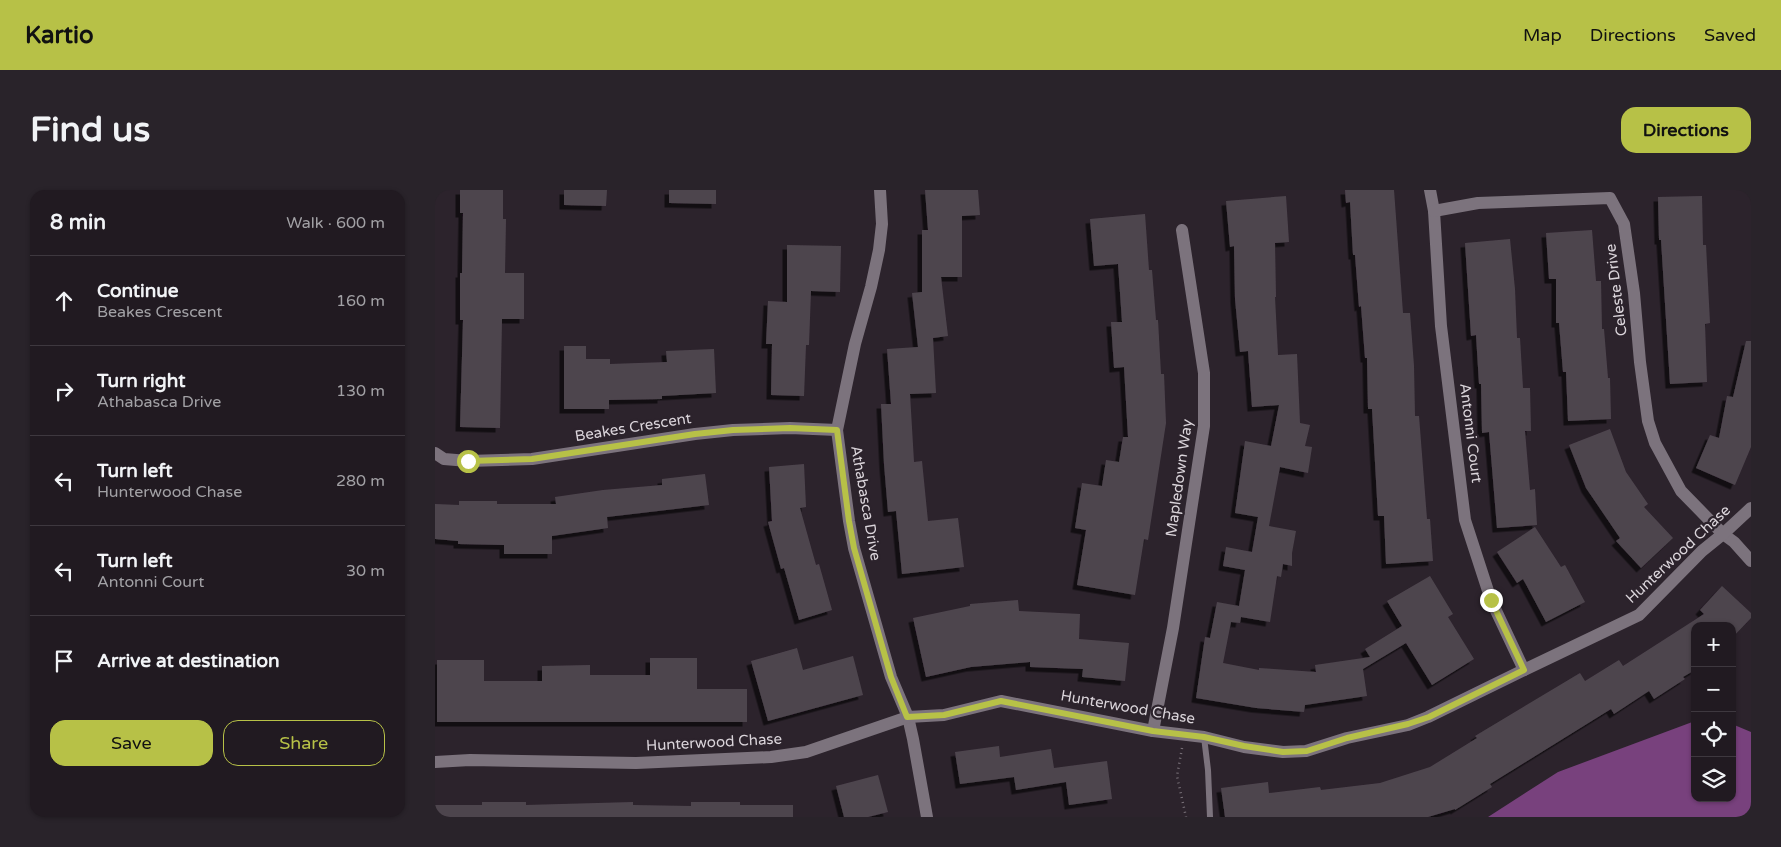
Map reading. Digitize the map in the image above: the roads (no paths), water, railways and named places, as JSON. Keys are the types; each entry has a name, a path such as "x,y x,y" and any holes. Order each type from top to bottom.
{"street":[{"name":"Athabasca Drive","path":"880,190 882,224 879,250 855,344 837,430 854,548 891,677 907,717 913,739 927,817"},
{"name":"Antonni Court","path":"1430,190 1434,211 1441,326 1465,520 1491,600 1524,670"},
{"name":"Celeste Drive","path":"1434,211 1478,203 1610,198 1624,224 1634,293 1641,371 1648,420 1655,443 1681,491 1723,534"},
{"name":"Mapledown Way","path":"1153,731 1173,628 1204,426 1204,373 1182,230"},
{"name":"Beakes Crescent","path":"435,453 444,459 468,461 532,459 705,433 790,428 837,430"},
{"name":"Hunterwood Chase","path":"435,762 470,760 636,763 771,757 806,752 907,717 944,715 1001,701 1153,731 1204,737 1244,746 1283,752 1307,751 1347,738 1408,724 1429,717 1639,615 1702,551 1751,508"},
{"path":"1723,534 1735,542 1751,561"}],"lane":[{"path":"1204,737 1208,770 1210,817"}]}
